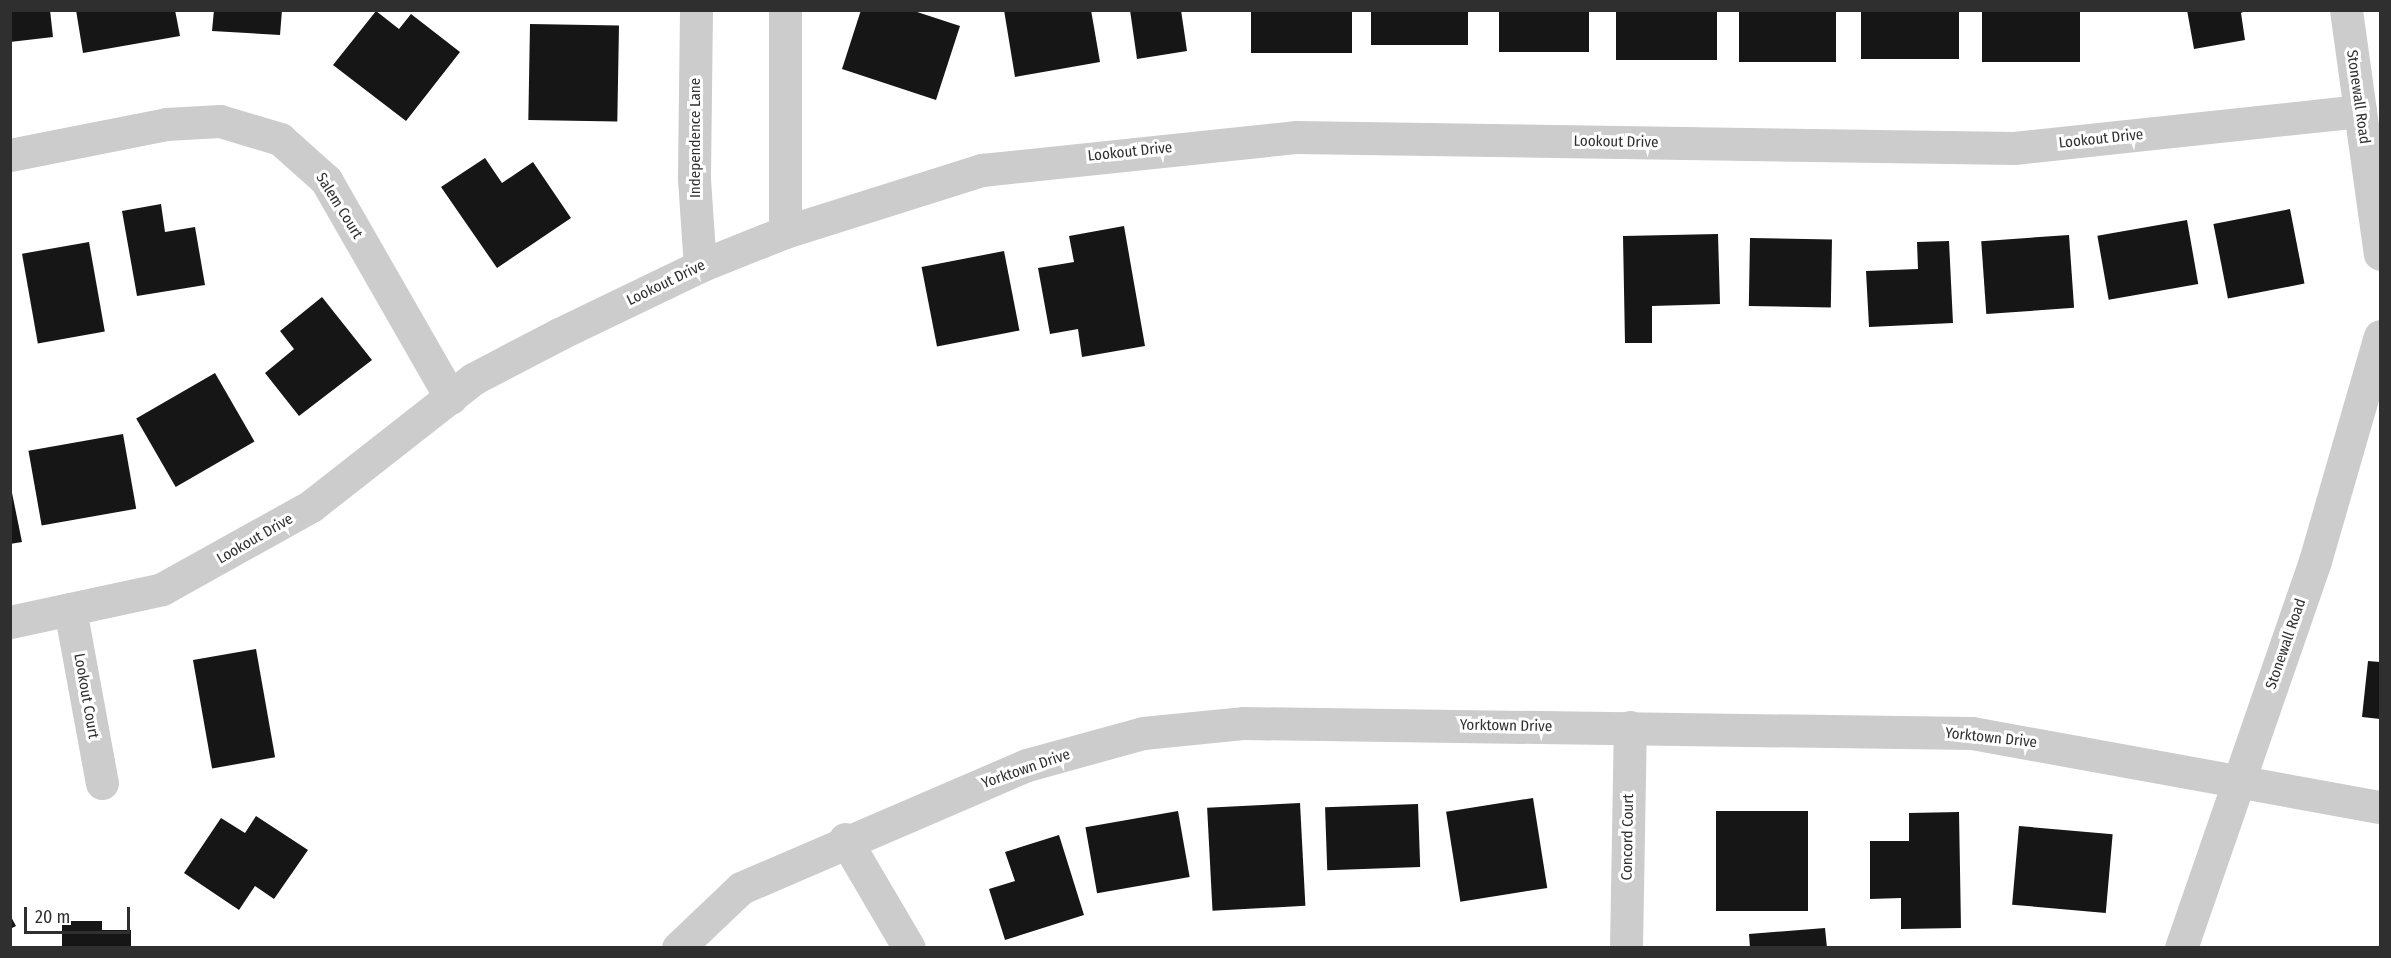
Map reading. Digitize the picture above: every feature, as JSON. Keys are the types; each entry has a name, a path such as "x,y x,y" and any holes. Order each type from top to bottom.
{"street":[{"name":"Independence Lane","path":"696,10 694,179 700,266"},
{"path":"785,10 785,232"},
{"name":"Stonewall Road","path":"2346,10 2380,254"},
{"name":"Lookout Drive","path":"10,622 162,589 227,557 310,507 473,379 700,266 785,232 982,170 1295,137 2014,148 2360,111"},
{"name":"Salem Court","path":"10,155 166,124 220,121 280,139 326,180 451,398"},
{"name":"Stonewall Road","path":"2181,948 2315,561 2380,336"},
{"name":"Lookout Court","path":"70,609 102,783"},
{"name":"Yorktown Drive","path":"678,948 741,888 845,839 1027,765 1143,733 1243,723 1972,733 2380,807"},
{"name":"Concord Court","path":"1626,948 1630,727"},
{"path":"845,839 909,948"}],"building":[{"path":"10,10 50,10 53,37 10,42"},
{"path":"76,10 175,10 180,36 83,53"},
{"path":"214,10 282,10 280,35 212,31"},
{"path":"861,10 911,10 960,26 936,100 842,69"},
{"path":"1004,10 1091,10 1100,62 1015,77"},
{"path":"1130,10 1181,10 1187,51 1137,59"},
{"path":"1251,10 1352,10 1352,53 1251,53"},
{"path":"1371,10 1468,10 1468,45 1371,45"},
{"path":"1499,10 1589,10 1589,52 1499,52"},
{"path":"1616,10 1717,10 1717,60 1616,60"},
{"path":"1739,10 1836,10 1836,62 1739,62"},
{"path":"1861,10 1959,10 1959,59 1861,59"},
{"path":"1982,10 2080,10 2080,62 1982,62"},
{"path":"2187,10 2247,10 2241,13 2245,40 2194,49"},
{"path":"376,11 399,29 411,14 460,52 406,121 333,65"},
{"path":"530,24 619,26 617,122 528,120"},
{"path":"485,158 502,183 533,162 571,218 497,268 441,187"},
{"path":"161,204 165,232 195,227 205,285 137,296 122,211"},
{"path":"2290,209 2305,284 2228,298 2213,224"},
{"path":"2187,220 2198,284 2109,300 2097,236"},
{"path":"1124,226 1145,346 1082,357 1078,329 1050,334 1038,268 1074,262 1069,236"},
{"path":"1718,234 1720,304 1652,306 1652,343 1625,343 1623,236"},
{"path":"2069,235 2074,308 1986,314 1981,241"},
{"path":"1750,238 1832,239 1831,307 1749,306"},
{"path":"1949,241 1953,323 1869,327 1866,271 1918,269 1917,242"},
{"path":"89,242 105,332 38,343 22,254"},
{"path":"1004,251 1019,331 937,347 922,267"},
{"path":"322,297 372,360 299,416 265,373 294,349 280,331"},
{"path":"215,373 255,441 176,487 136,418"},
{"path":"123,434 136,509 42,526 28,451"},
{"path":"10,483 22,542 10,544"},
{"path":"256,649 275,757 212,768 193,660"},
{"path":"2368,661 2380,662 2380,719 2362,717"},
{"path":"1533,798 1547,888 1460,902 1446,812"},
{"path":"1300,803 1305,906 1213,911 1207,808"},
{"path":"1418,804 1420,867 1327,870 1325,807"},
{"path":"1178,811 1190,877 1097,893 1085,827"},
{"path":"1716,811 1808,811 1808,911 1716,911"},
{"path":"1959,812 1961,928 1901,929 1901,898 1870,899 1870,841 1909,841 1909,813"},
{"path":"256,816 308,850 274,899 255,886 239,910 184,873 221,818 245,833"},
{"path":"2019,826 2113,834 2106,913 2012,905"},
{"path":"1059,835 1084,915 1005,940 989,889 1015,881 1005,852"},
{"path":"10,915 16,926 10,929"},
{"path":"62,921 102,921 102,930 131,930 131,948 62,948"},
{"path":"1825,928 1827,948 1750,948 1749,934"}]}
